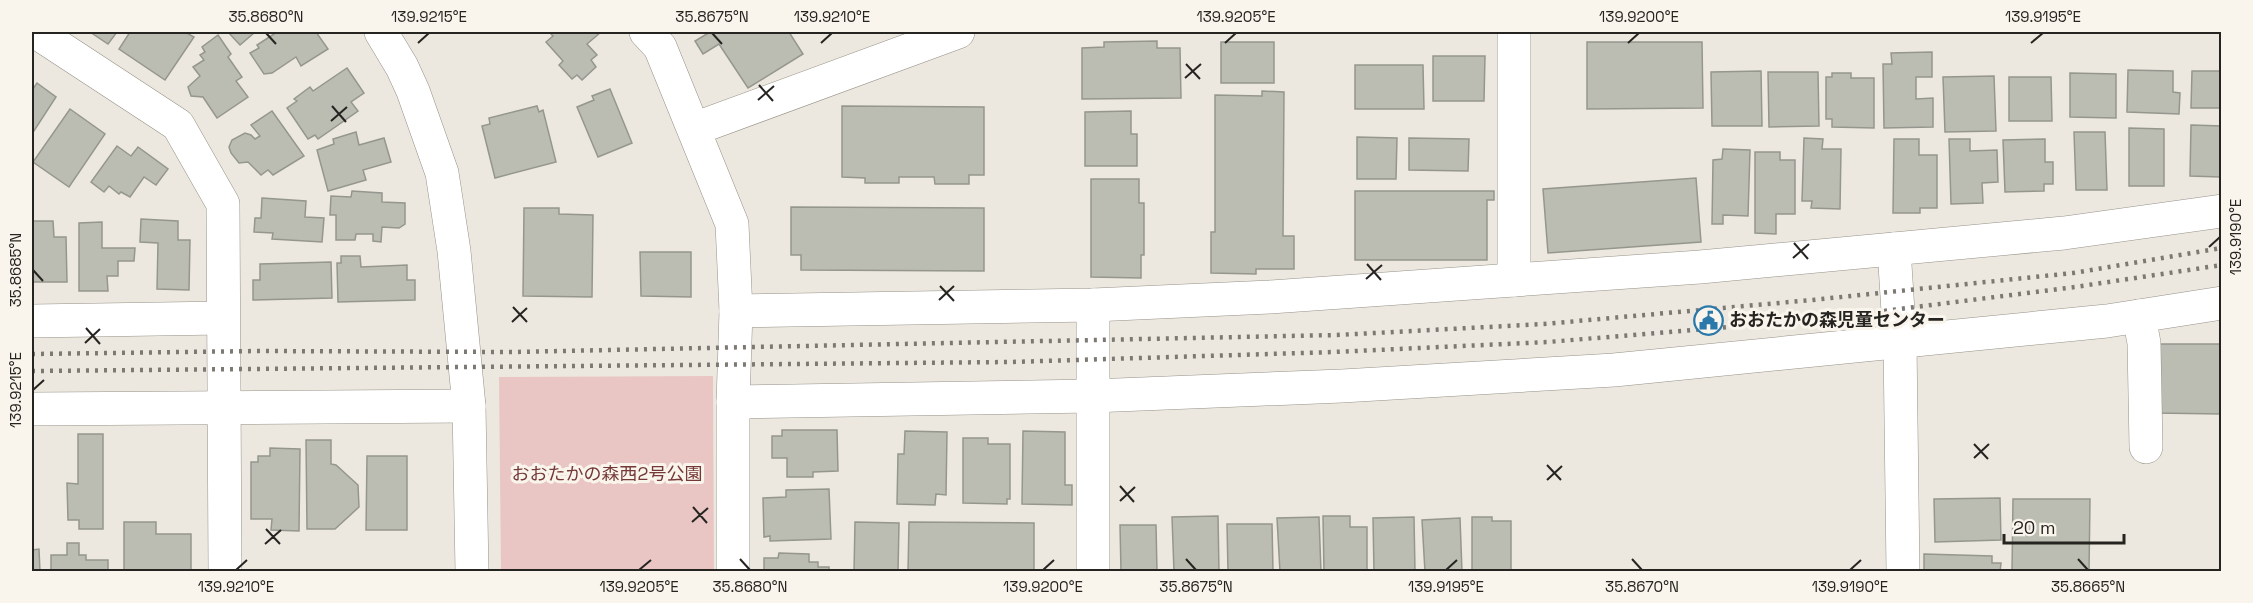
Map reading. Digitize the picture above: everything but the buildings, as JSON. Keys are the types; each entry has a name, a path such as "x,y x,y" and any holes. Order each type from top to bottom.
{"street":[{"path":"36,32 178,125 223,204 225,572"},
{"path":"381,32 402,67 413,92 442,173 454,251 470,406 472,572"},
{"path":"646,32 660,47 732,224 735,310 734,572"},
{"path":"694,129 957,32"},
{"path":"1514,32 1514,280"},
{"path":"735,310 1093,305 1270,297 1700,267 2064,232 2222,211"},
{"path":"1894,249 1900,343 1903,572"},
{"path":"733,402 1092,396 1342,386 1614,370 1900,343 2139,316 2222,303"},
{"path":"1093,305 1093,572"},
{"path":"2139,316 2144,343 2146,447"},
{"path":"32,321 223,318"},
{"path":"32,409 470,406"}],"green space":[{"name":"おおたかの森西2号公園","path":"713,376 714,571 501,571 499,377"}],"railway":[{"path":"32,354 259,351 512,352 1337,335 1544,324 1812,300 2073,273 2222,248"},
{"path":"32,371 1011,362 1334,352 1548,342 1812,320 2075,287 2222,265"}],"place":[{"name":"おおたかの森児童センター","path":"1708,320"}]}
